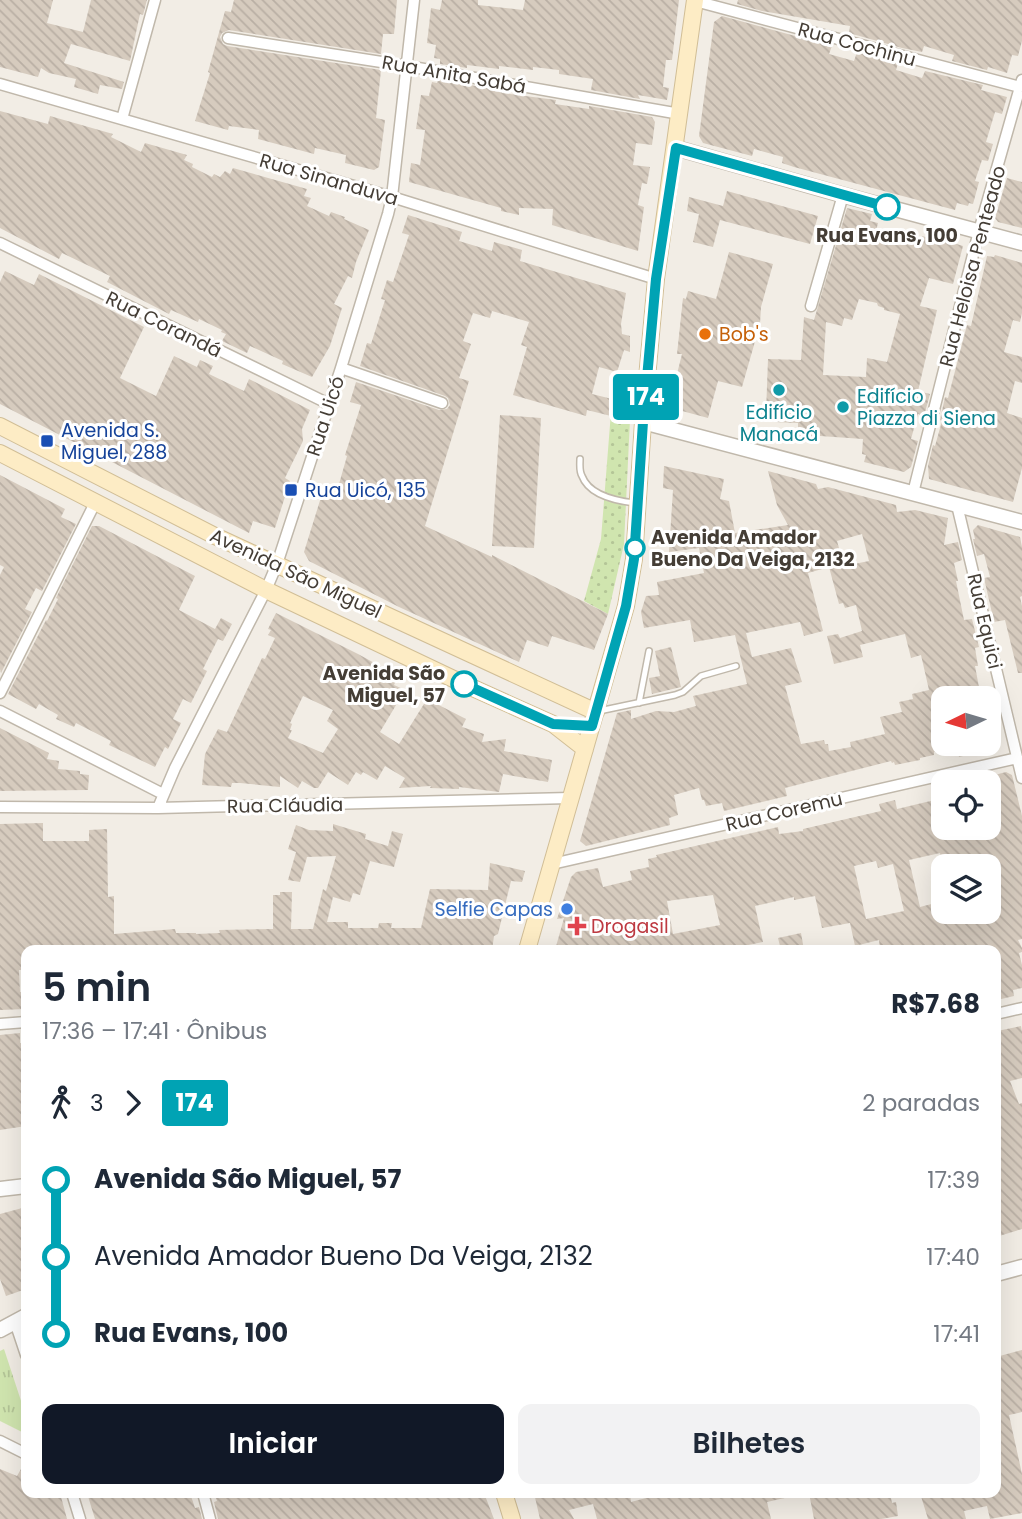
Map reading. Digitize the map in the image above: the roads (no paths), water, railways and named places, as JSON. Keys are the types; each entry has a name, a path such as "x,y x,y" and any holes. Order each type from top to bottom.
{"main road":[{"path":"528,945 626,606 634,559 656,279 695,1"},
{"name":"Avenida São Miguel","path":"0,426 215,536 594,719"},
{"name":"Avenida São Miguel","path":"0,453 266,590 553,724 585,750"},
{"name":"Avenida São Miguel","path":"553,724 594,719"},
{"path":"505,1498 512,1519"}],"street":[{"path":"122,119 155,0"},
{"name":"Rua Uicó","path":"158,807 175,768 266,590 341,368 392,197 414,0"},
{"name":"Rua Cochinu","path":"695,1 1021,83"},
{"name":"Rua Anita Sabá","path":"228,38 680,114"},
{"name":"Rua Heloisa Penteado","path":"914,493 979,231 1021,83"},
{"name":"Rua Sinanduva","path":"0,84 392,197 656,279"},
{"path":"676,148 1022,243"},
{"path":"811,306 843,195"},
{"name":"Rua Corandá","path":"0,243 328,404"},
{"path":"341,368 442,403"},
{"path":"643,422 1022,522"},
{"path":"0,693 95,503"},
{"name":"Rua Equici","path":"957,505 1022,778"},
{"path":"0,711 163,794"},
{"name":"Rua Coremu","path":"552,864 1017,758"},
{"name":"Rua Cláudia","path":"0,807 158,807 570,798"},
{"path":"1001,1013 1022,1008"},
{"path":"0,1024 21,1022"},
{"path":"0,1189 21,1187"},
{"path":"1001,1273 1022,1267"},
{"path":"0,1330 21,1319"},
{"path":"0,1441 21,1452"},
{"path":"74,1498 80,1519"},
{"path":"205,1498 211,1519"}],"lane":[{"path":"580,459 581,474 598,493 619,501 638,504"},
{"path":"639,702 649,651"},
{"path":"594,719 639,702 683,692 701,676 736,666"}],"place":[{"name":"Rua Evans, 100","path":"887,207"},
{"name":"Bob's","path":"705,334"},
{"name":"Edifício Manacá","path":"779,390"},
{"name":"Edifício Piazza di Siena","path":"843,407"},
{"name":"Avenida S. Miguel, 288","path":"47,441"},
{"name":"Rua Uicó, 135","path":"291,490"},
{"name":"Avenida Amador Bueno Da Veiga, 2132","path":"635,548"},
{"name":"Avenida São Miguel, 57","path":"464,684"},
{"name":"Selfie Capas","path":"567,909"},
{"name":"Drogasil","path":"577,926"}]}
